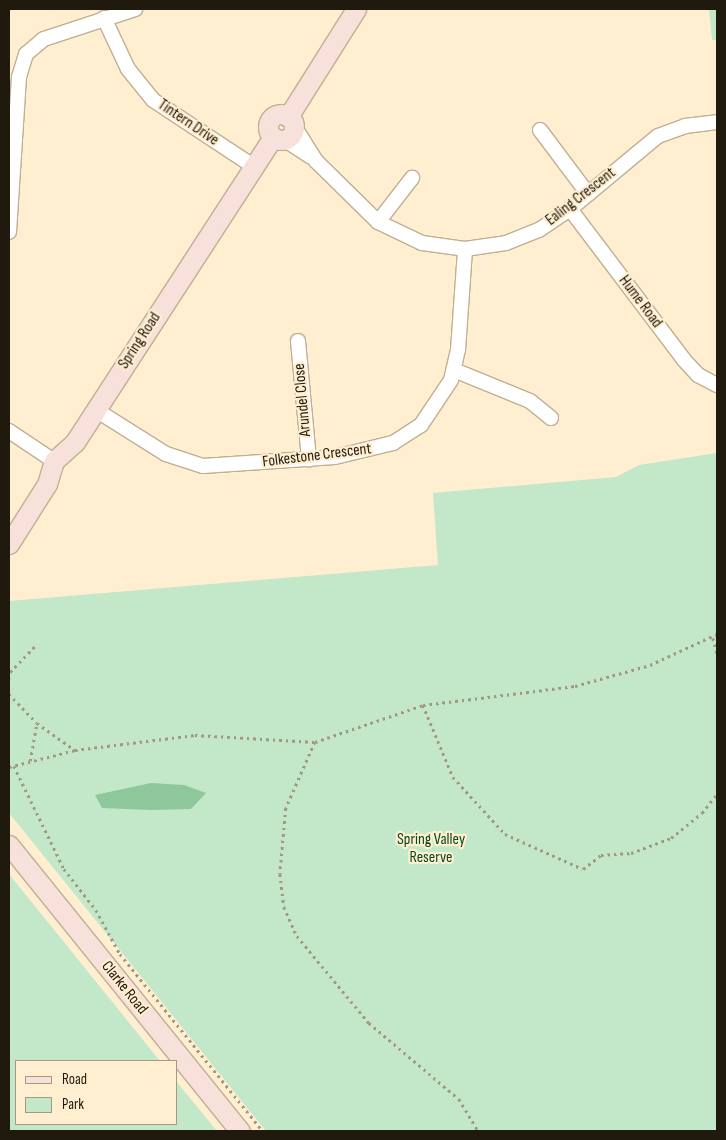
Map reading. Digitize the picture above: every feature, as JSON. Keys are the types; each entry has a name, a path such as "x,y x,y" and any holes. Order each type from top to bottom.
{"street":[{"path":"9,232 19,77 23,60 31,48 44,39 134,9"},
{"name":"Spring Road","path":"54,461 75,442 253,166 285,130 356,9"},
{"name":"Tintern Drive","path":"104,18 128,69 153,100 253,166"},
{"name":"Ealing Crescent","path":"285,130 316,160 362,210 378,222 422,243 465,249 517,240 540,230 570,209 658,136 685,126 717,122"},
{"path":"540,130 588,194"},
{"path":"378,222 412,178"},
{"name":"Hume Road","path":"570,209 684,360 698,375 717,385"},
{"name":"Folkestone Crescent","path":"96,410 166,454 189,463 216,466 308,460 375,450 407,435 432,411 454,370 465,249"},
{"name":"Arundel Close","path":"298,341 308,460"},
{"path":"454,370 530,401 551,418"},
{"path":"9,431 54,461 47,484 9,544"},
{"name":"Clarke Road","path":"9,845 240,1131"}],"path":[{"path":"9,767 75,750 195,736 315,742 423,705 575,686 650,665 713,638 717,634"},
{"path":"713,638 717,653"},
{"path":"9,681 9,671 36,645"},
{"path":"9,694 37,723 75,750"},
{"path":"423,705 453,777 505,834 583,869 601,855 631,853 671,838 702,813 717,794"},
{"path":"30,761 37,723"},
{"path":"315,742 286,808 280,874 284,908 297,936 369,1023 459,1099 478,1131"},
{"path":"14,766 64,869 96,910 120,954 264,1131"}],"green space":[{"path":"709,9 717,9 717,40 712,40"},
{"name":"Spring Valley Reserve","path":"717,453 717,1131 266,1131 9,813 9,601 438,565 433,493 616,477 639,465"},
{"path":"151,783 184,785 206,793 191,809 151,810 102,808 95,795"},
{"path":"9,874 159,1060 15,1060 15,1125 178,1125 178,1083 217,1131 9,1131"}]}
